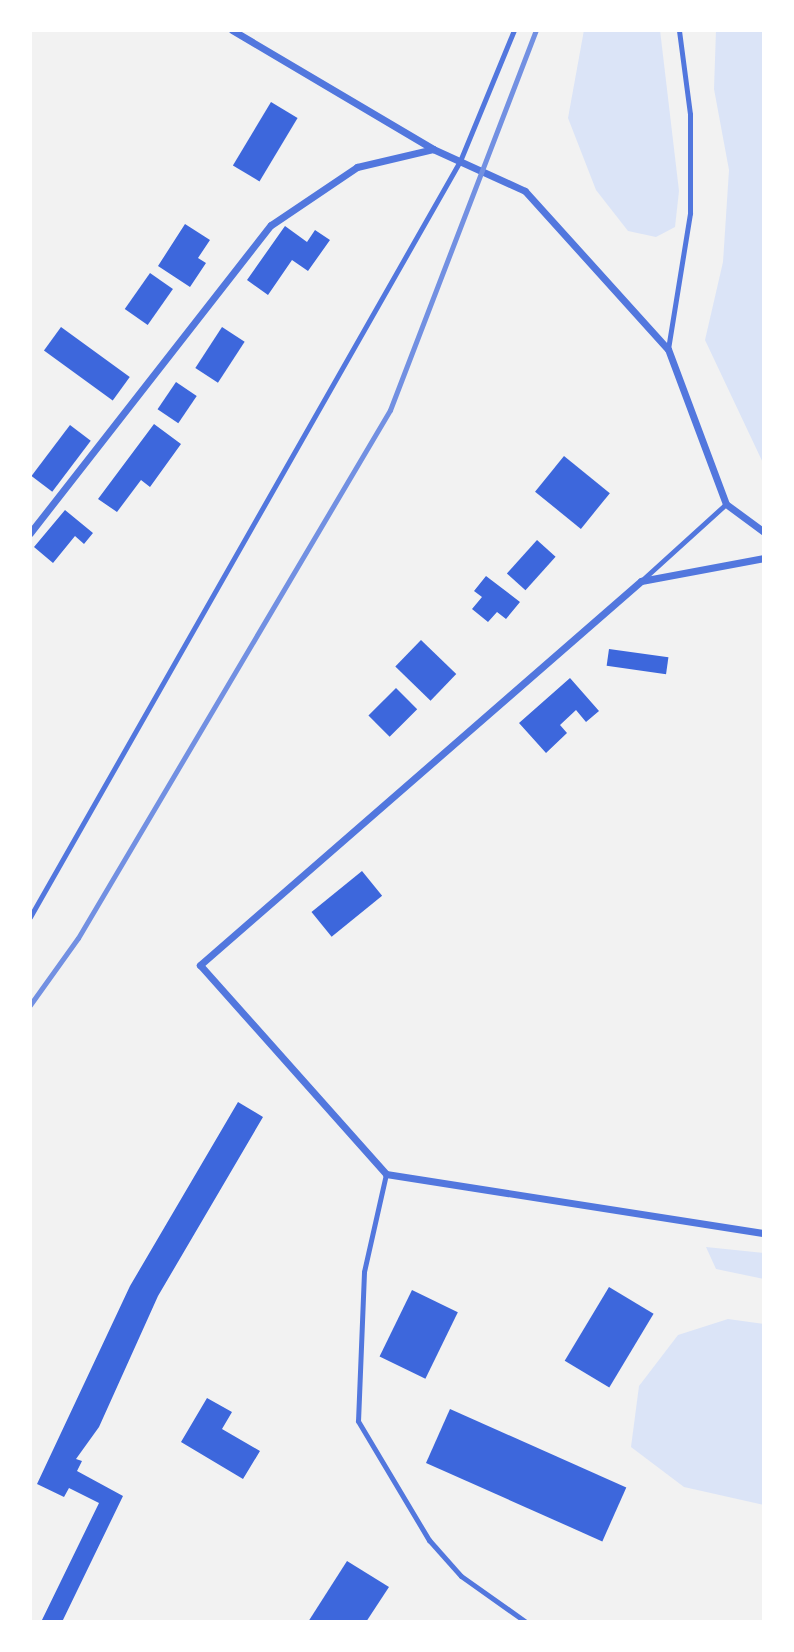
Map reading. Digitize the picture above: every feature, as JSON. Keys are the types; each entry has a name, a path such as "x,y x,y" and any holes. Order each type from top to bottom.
{"street":[{"path":"232,30 433,149 525,191 668,349 726,503 764,532"},
{"path":"30,533 271,225 357,167 433,149"},
{"path":"764,558 641,581 200,965 386,1174 764,1233"}],"lane":[{"path":"30,917 460,161 514,30"},
{"path":"668,349 690,213 690,114 679,30"},
{"path":"641,581 726,503"},
{"path":"386,1174 364,1272 358,1420 429,1540 461,1577 526,1622"}],"shaded area":[{"path":"584,30 660,30 679,191 675,227 656,237 628,231 596,190 568,118"},
{"path":"716,30 764,30 764,465 705,340 723,262 729,170 714,89"},
{"path":"706,1247 764,1253 764,1279 716,1269"},
{"path":"728,1319 764,1324 764,1505 684,1487 631,1447 639,1386 678,1335"}],"building":[{"path":"271,102 298,118 259,181 233,165"},
{"path":"185,224 210,240 198,258 206,263 190,287 158,266"},
{"path":"285,226 307,242 315,230 330,240 308,271 292,260 268,295 247,280"},
{"path":"150,273 173,289 148,325 125,309"},
{"path":"61,327 130,377 113,400 44,350"},
{"path":"222,327 245,342 218,383 195,368"},
{"path":"176,382 197,396 178,423 158,409"},
{"path":"154,424 181,444 150,487 141,480 117,512 98,499"},
{"path":"70,425 91,441 52,492 31,476"},
{"path":"564,456 610,493 581,529 535,492"},
{"path":"65,510 93,533 84,544 75,536 53,563 34,547"},
{"path":"537,540 556,557 525,590 507,573"},
{"path":"486,576 520,602 506,619 497,612 488,622 472,609 482,597 474,591"},
{"path":"421,640 456,674 431,701 395,667"},
{"path":"609,649 668,657 666,674 607,666"},
{"path":"570,678 599,711 586,722 576,710 560,725 567,733 546,753 519,723"},
{"path":"396,688 417,709 390,737 368,716"},
{"path":"362,871 382,896 332,937 311,912"},
{"path":"238,1102 263,1117 158,1296 99,1427 76,1459 82,1461 77,1471 123,1496 62,1622 41,1622 99,1503 69,1488 64,1497 37,1484 130,1286"},
{"path":"609,1287 654,1314 609,1387 565,1361"},
{"path":"412,1290 458,1312 425,1379 380,1357"},
{"path":"207,1398 232,1412 222,1429 260,1451 243,1479 181,1442"},
{"path":"450,1409 626,1488 602,1541 426,1463"},
{"path":"347,1561 389,1587 366,1622 308,1622"}],"railway":[{"path":"30,1005 78,938 390,410 536,30"}]}
